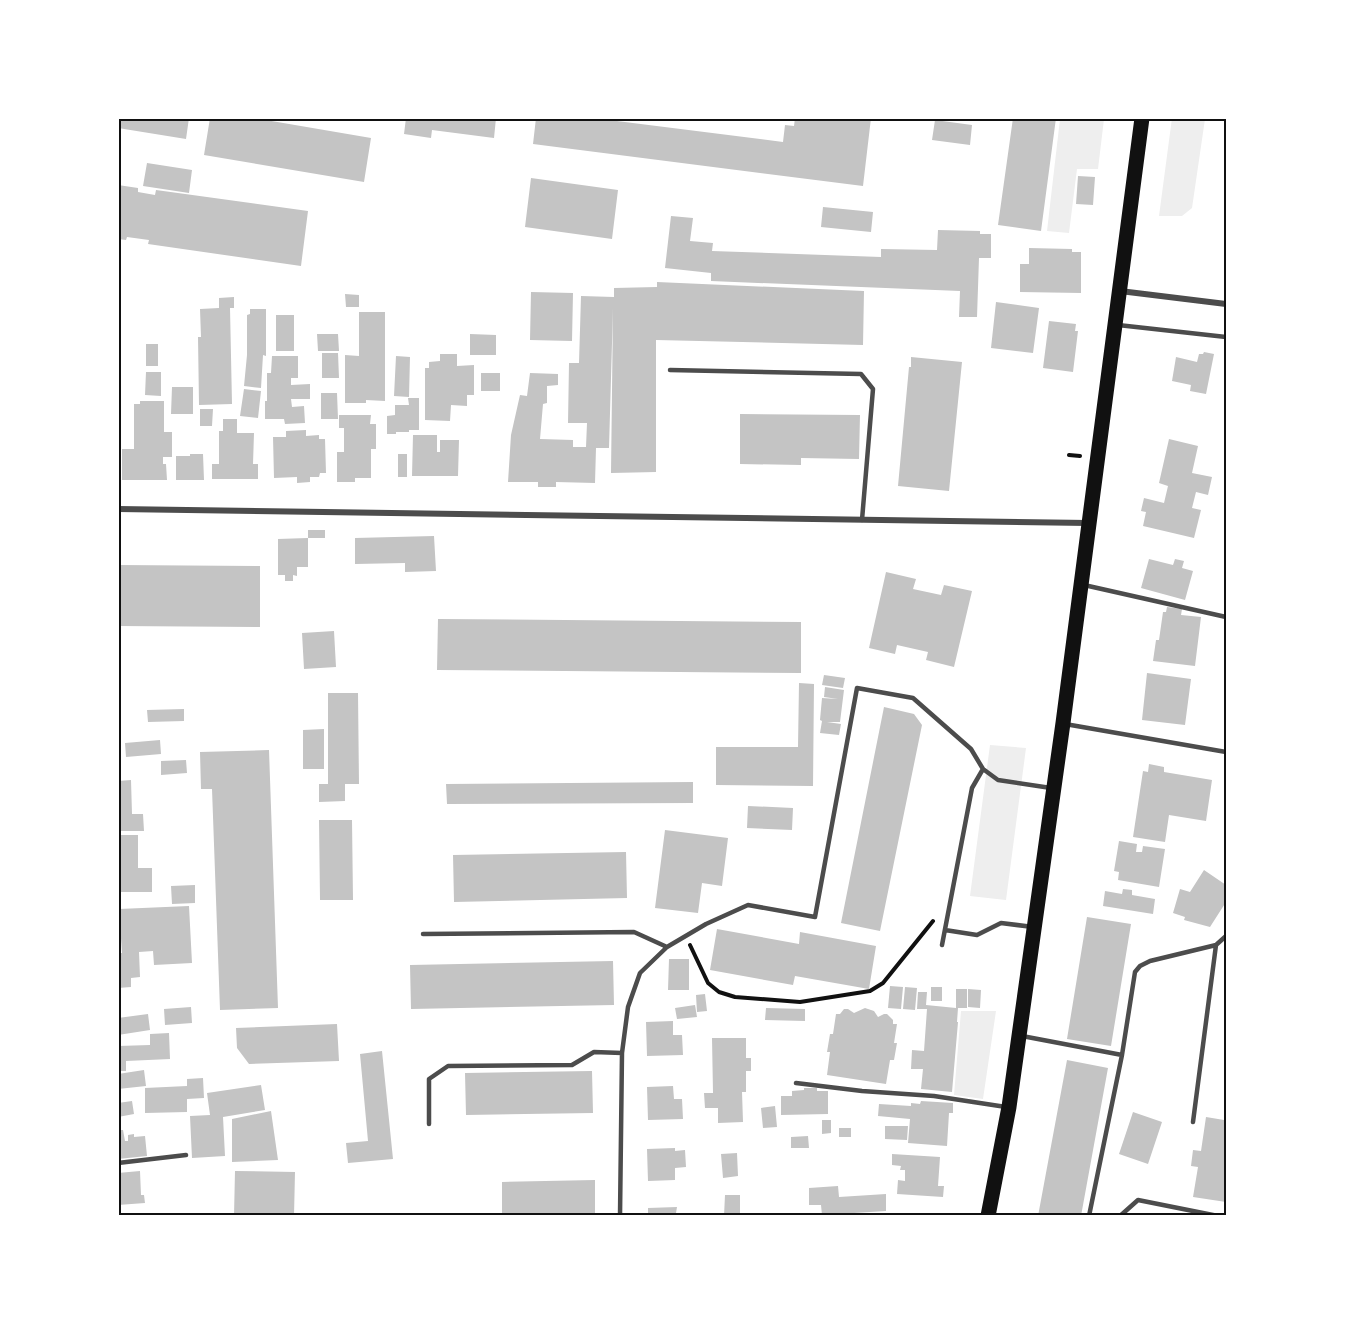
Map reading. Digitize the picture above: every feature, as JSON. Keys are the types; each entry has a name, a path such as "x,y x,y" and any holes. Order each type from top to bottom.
{"main road":[{"path":"988,1215 1009,1107 1054,788 1142,118"}],"street":[{"path":"1120,291 1227,304"},
{"path":"118,509 1089,523"}],"lane":[{"path":"1115,325 1227,337"},
{"path":"670,370 861,374 873,389 862,520"},
{"path":"1081,585 1227,616"},
{"path":"620,1215 622,1053 628,1007 640,973 667,947 706,924 748,905 815,917 857,688 913,698 971,749 983,769 998,780 1054,788"},
{"path":"1063,723 1227,752"},
{"path":"942,945 972,788 983,769"},
{"path":"945,930 977,935 1001,923 1034,927"},
{"path":"423,934 634,932 667,947"},
{"path":"1089,1215 1122,1056 1135,972 1140,966 1150,961 1216,945 1227,936"},
{"path":"1193,1122 1216,945"},
{"path":"1019,1036 1122,1056"},
{"path":"429,1124 429,1079 448,1066 572,1065 594,1052 622,1053"},
{"path":"796,1083 934,1096 1009,1107"},
{"path":"118,1163 186,1155"},
{"path":"1120,1215 1138,1200 1218,1215"}],"path":[{"path":"1069,455 1080,456"},
{"path":"686,936 708,983 719,992 735,997 800,1002 870,991 883,983 951,898"}],"shaded area":[{"path":"1172,118 1205,119 1192,208 1182,216 1159,216"},
{"path":"1060,119 1104,119 1098,169 1077,169 1069,233 1047,231"},
{"path":"990,745 1026,748 1006,900 970,896"},
{"path":"961,1011 996,1011 983,1099 954,1095"}],"building":[{"path":"118,118 189,118 186,139 118,128"},
{"path":"210,118 254,118 371,138 364,182 204,155"},
{"path":"406,118 496,118 494,138 432,130 431,138 404,134"},
{"path":"536,118 593,118 783,142 785,125 794,126 795,118 871,118 863,186 533,144"},
{"path":"1013,118 1056,118 1041,231 998,225"},
{"path":"935,120 972,125 970,145 932,140"},
{"path":"147,163 192,170 189,193 143,186"},
{"path":"1078,176 1095,177 1093,205 1076,204"},
{"path":"531,178 618,190 612,239 525,227"},
{"path":"118,185 138,188 138,192 155,195 156,190 308,211 301,266 148,244 149,240 127,237 126,240 118,239"},
{"path":"823,207 873,212 871,232 821,227"},
{"path":"671,216 693,218 690,241 713,243 712,251 881,257 881,249 937,250 938,230 980,231 980,234 991,234 991,258 979,258 977,317 959,317 960,291 711,281 711,273 665,268"},
{"path":"1029,248 1072,249 1072,252 1081,252 1081,293 1020,292 1020,264 1029,264"},
{"path":"657,282 864,291 863,345 656,340 656,472 611,473 613,308 609,448 596,448 595,483 556,482 556,487 538,487 538,482 508,482 511,435 520,395 527,396 530,373 558,374 558,385 547,386 547,403 543,404 540,439 573,440 573,447 586,447 587,423 568,423 569,363 579,363 581,296 614,297 614,288 657,287"},
{"path":"531,292 573,293 572,341 530,340"},
{"path":"345,294 359,295 359,307 346,307"},
{"path":"234,297 234,308 230,308 232,404 199,405 200,309 219,308 219,298"},
{"path":"996,302 1039,308 1033,353 991,348"},
{"path":"250,309 266,309 266,356 263,355 261,388 244,386 247,315 250,314"},
{"path":"359,312 385,312 385,401 366,400 366,403 345,403 345,355 359,356"},
{"path":"276,315 294,315 294,351 276,351"},
{"path":"1049,321 1076,324 1075,331 1078,331 1073,372 1043,368"},
{"path":"317,334 338,334 339,351 318,351"},
{"path":"470,334 496,335 496,355 470,355"},
{"path":"146,344 158,344 158,366 146,366"},
{"path":"1204,352 1214,354 1206,394 1190,391 1191,385 1172,381 1176,357 1197,362 1199,354"},
{"path":"322,353 338,353 339,378 322,378"},
{"path":"440,354 457,354 457,366 474,365 474,395 467,395 467,406 451,405 450,421 425,420 425,368 429,368 429,362 440,361"},
{"path":"272,356 298,356 298,378 291,378 291,385 310,384 310,399 291,399 292,407 304,406 305,423 285,424 284,419 265,419 267,373 271,373"},
{"path":"396,356 410,357 409,397 394,396"},
{"path":"911,357 962,362 949,491 898,486"},
{"path":"146,372 161,372 161,396 145,395"},
{"path":"481,373 500,373 500,391 481,391"},
{"path":"172,387 193,387 193,414 171,414"},
{"path":"244,389 261,391 258,418 240,416"},
{"path":"321,393 337,393 338,419 321,419"},
{"path":"408,398 419,398 419,430 387,434 387,416 395,415 395,405 409,405"},
{"path":"140,401 164,401 164,432 172,432 172,457 163,457 167,480 122,480 122,449 134,449 134,404 140,404"},
{"path":"200,409 213,409 212,426 200,426"},
{"path":"740,414 860,415 859,459 801,458 801,465 740,464"},
{"path":"339,415 371,415 370,424 376,424 376,449 371,449 371,478 355,478 355,482 337,482 337,452 344,452 344,428 339,428"},
{"path":"223,419 237,419 237,433 254,433 253,464 258,464 258,479 212,479 212,464 219,464 219,431 223,431"},
{"path":"306,430 306,436 319,435 319,439 325,439 326,473 320,473 319,477 310,477 310,482 297,483 297,477 274,478 273,437 286,437 286,431"},
{"path":"413,435 437,435 437,452 440,452 440,440 459,440 458,476 412,476"},
{"path":"1169,439 1198,446 1192,473 1212,477 1208,495 1196,492 1192,508 1201,510 1194,538 1143,526 1146,512 1141,511 1144,498 1164,503 1168,486 1159,483"},
{"path":"190,454 203,454 204,480 176,480 176,456 190,456"},
{"path":"398,454 407,454 407,477 398,477"},
{"path":"308,530 325,530 325,538 308,538"},
{"path":"434,536 436,571 405,572 405,563 355,564 355,538"},
{"path":"308,538 308,567 297,567 297,576 293,575 293,581 285,581 285,575 278,575 278,539"},
{"path":"1149,559 1173,565 1175,559 1184,561 1182,568 1193,571 1185,600 1141,588"},
{"path":"118,565 260,566 260,627 118,626"},
{"path":"886,572 916,579 913,589 941,595 944,585 972,591 954,667 926,660 928,652 897,645 895,654 869,648"},
{"path":"1167,607 1182,609 1181,615 1201,617 1195,666 1153,661 1163,612 1166,612"},
{"path":"438,619 801,622 801,673 437,670"},
{"path":"334,631 336,667 304,669 302,633"},
{"path":"1147,673 1191,679 1185,725 1142,720"},
{"path":"824,675 845,678 843,688 822,685"},
{"path":"799,683 814,684 813,786 716,785 716,747 798,747"},
{"path":"825,687 844,690 840,722 827,722 841,724 839,735 820,733 822,698 838,699 824,697"},
{"path":"328,693 358,693 359,784 345,784 345,801 319,802 319,784 328,784"},
{"path":"884,707 914,714 922,725 880,931 841,923"},
{"path":"184,709 184,721 148,722 147,710"},
{"path":"324,729 324,769 303,769 303,730"},
{"path":"160,740 161,754 126,757 125,743"},
{"path":"269,750 278,1008 220,1010 212,789 201,789 200,752"},
{"path":"186,760 187,773 161,775 161,761"},
{"path":"1149,764 1164,767 1164,772 1212,780 1206,821 1169,815 1165,842 1133,837 1143,771 1148,772"},
{"path":"131,780 132,814 143,814 144,831 118,831 118,781"},
{"path":"693,782 693,803 447,804 446,784"},
{"path":"748,806 793,808 792,830 747,828"},
{"path":"319,820 352,820 353,900 320,900"},
{"path":"665,830 728,838 722,886 702,883 698,913 655,908"},
{"path":"118,835 138,835 138,868 152,868 152,892 118,892"},
{"path":"1119,841 1137,844 1136,852 1142,852 1143,846 1165,849 1159,887 1118,880 1119,872 1114,871"},
{"path":"626,852 627,898 454,902 453,855"},
{"path":"1204,870 1226,885 1226,902 1210,927 1184,920 1185,917 1173,913 1180,889 1190,892"},
{"path":"195,885 195,903 172,904 171,886"},
{"path":"1123,889 1132,890 1132,895 1155,899 1153,914 1103,906 1105,891 1122,894"},
{"path":"189,906 192,963 154,965 153,951 139,952 140,977 131,978 131,987 118,988 118,953 122,953 119,909"},
{"path":"1087,917 1131,924 1111,1046 1067,1039"},
{"path":"717,929 799,944 800,932 876,946 869,989 795,976 793,985 710,970"},
{"path":"669,959 689,959 689,990 668,990"},
{"path":"613,961 614,1005 411,1009 410,965"},
{"path":"890,986 903,987 901,1009 888,1008"},
{"path":"905,987 917,988 915,1010 903,1009"},
{"path":"931,987 942,987 942,1001 931,1001"},
{"path":"956,989 967,989 967,1008 958,1008 952,1092 921,1089 923,1069 911,1069 912,1050 924,1051 927,1009 917,1009 918,992 927,992 926,1005 956,1008"},
{"path":"968,989 981,990 980,1008 968,1007"},
{"path":"705,994 707,1011 697,1012 696,995"},
{"path":"695,1005 697,1017 677,1019 675,1008"},
{"path":"191,1007 192,1023 165,1025 164,1009"},
{"path":"766,1008 805,1009 805,1021 765,1020"},
{"path":"865,1008 874,1011 878,1017 887,1014 893,1020 893,1024 897,1024 894,1060 890,1060 886,1084 827,1075 830,1052 827,1052 836,1014 840,1014 844,1009 854,1013"},
{"path":"148,1014 150,1030 118,1035 118,1018"},
{"path":"673,1021 673,1035 682,1035 683,1055 647,1056 646,1022"},
{"path":"337,1024 339,1061 249,1064 237,1048 236,1028"},
{"path":"169,1033 170,1059 126,1061 126,1071 118,1071 118,1046 150,1045 150,1034"},
{"path":"712,1038 746,1038 746,1058 751,1058 751,1071 746,1071 746,1092 742,1092 743,1122 718,1123 718,1108 705,1108 704,1093 713,1093"},
{"path":"382,1051 393,1159 348,1163 346,1143 368,1141 360,1054"},
{"path":"1067,1060 1108,1068 1081,1216 1038,1216"},
{"path":"144,1070 146,1086 118,1089 118,1074"},
{"path":"592,1071 593,1113 466,1115 465,1073"},
{"path":"203,1078 204,1098 187,1099 187,1112 145,1113 145,1088 187,1086 187,1079"},
{"path":"261,1085 265,1110 223,1117 225,1156 192,1158 190,1116 210,1115 207,1093"},
{"path":"673,1086 674,1099 682,1099 683,1119 648,1120 647,1087"},
{"path":"804,1088 828,1091 828,1114 781,1115 781,1096 792,1096 792,1091 804,1090"},
{"path":"132,1101 134,1114 118,1117 118,1103"},
{"path":"921,1101 953,1103 953,1113 949,1113 947,1146 908,1143 910,1119 878,1116 879,1104 911,1106 911,1103 920,1104"},
{"path":"775,1106 777,1127 763,1128 761,1108"},
{"path":"271,1111 278,1160 232,1162 232,1119"},
{"path":"1225,1111 1226,1202 1193,1197 1198,1167 1191,1166 1193,1150 1201,1151 1206,1117 1224,1120"},
{"path":"1133,1112 1162,1122 1148,1164 1119,1154"},
{"path":"822,1120 831,1120 831,1133 822,1134"},
{"path":"885,1126 908,1126 907,1140 885,1139"},
{"path":"839,1128 851,1128 851,1137 839,1137"},
{"path":"118,1130 123,1130 125,1141 128,1141 128,1135 145,1136 147,1156 118,1159"},
{"path":"808,1136 809,1148 791,1148 791,1137"},
{"path":"675,1148 675,1151 685,1150 686,1167 675,1168 675,1180 648,1181 647,1149"},
{"path":"737,1153 738,1176 723,1178 721,1154"},
{"path":"892,1154 940,1157 938,1186 944,1186 943,1197 897,1194 898,1180 905,1181 905,1170 900,1170 901,1166 892,1165"},
{"path":"140,1171 141,1195 144,1195 145,1203 118,1205 118,1173"},
{"path":"235,1171 295,1172 294,1216 234,1216"},
{"path":"595,1180 595,1216 502,1216 502,1182"},
{"path":"838,1186 839,1197 886,1194 886,1211 822,1215 821,1205 809,1205 809,1188"},
{"path":"725,1195 740,1195 740,1216 724,1216"},
{"path":"677,1207 676,1213 687,1213 687,1216 648,1216 648,1208"}]}
